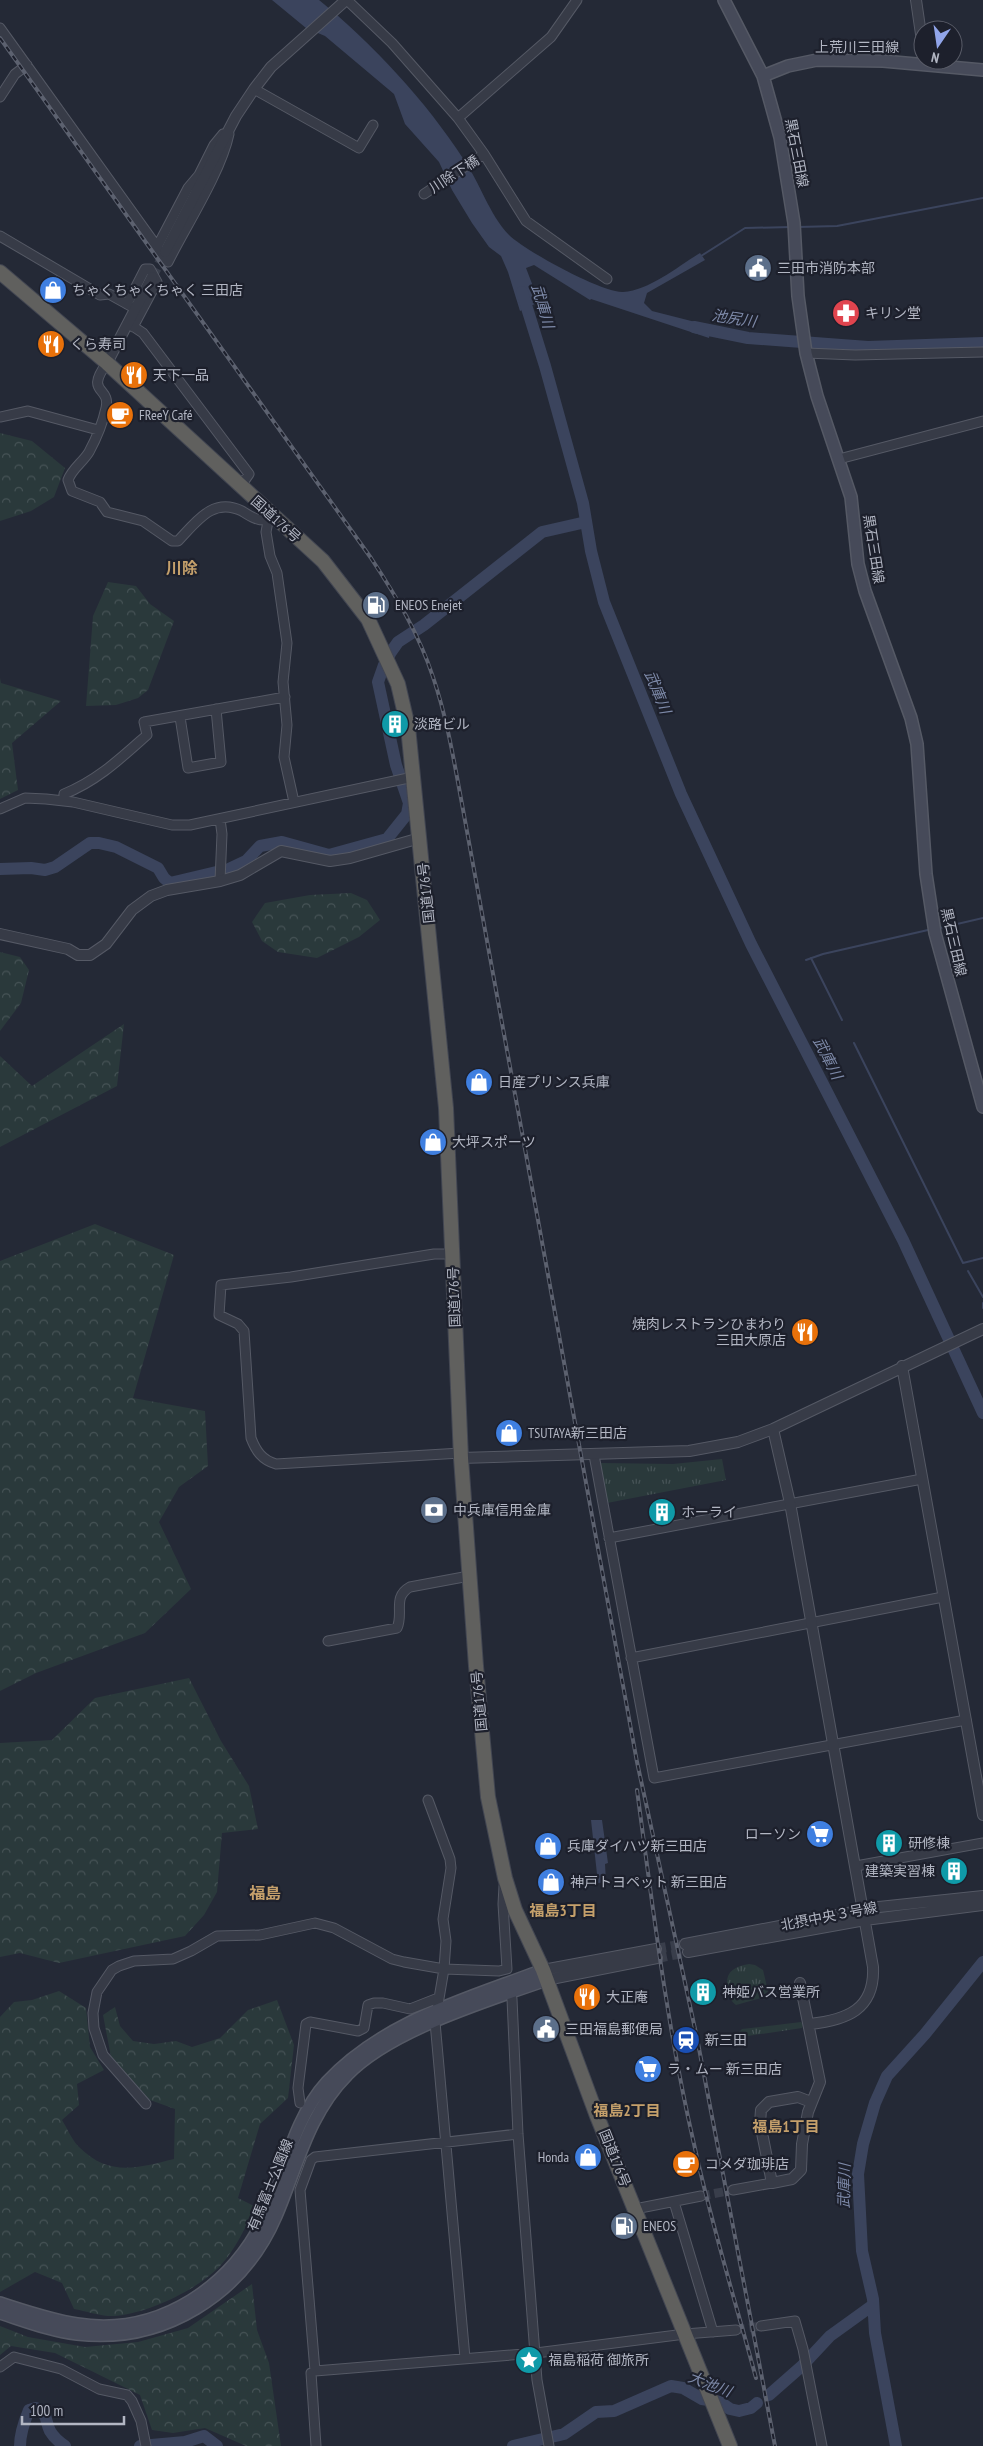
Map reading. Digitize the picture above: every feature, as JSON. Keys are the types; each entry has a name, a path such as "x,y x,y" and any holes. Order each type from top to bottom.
{"highway":[{"name":"国道176号","path":"0,272 106,363 240,487 268,517 323,561 368,619 398,684 408,727 405,778 420,838 446,1108 461,1456 488,1797 504,1878 515,1910 545,1975 597,2116 730,2446"}],"main road":[{"name":"黒石三田線","path":"724,0 763,76 780,137 794,223 798,296 806,353 817,396 851,497 858,564 864,591 908,709 915,736 926,874 935,933 983,1107"},
{"name":"上荒川三田線","path":"763,76 788,66 817,60 913,62"},
{"name":"上荒川三田線","path":"963,67 983,70"},
{"name":"有馬富士公園線","path":"0,2313 52,2329 76,2334 101,2335 149,2330 173,2321 200,2307 220,2293 238,2274 266,2238 307,2135 332,2091 362,2061 436,2010 510,1993 545,1975"},
{"name":"有馬富士公園線","path":"0,2304 78,2324 123,2325 147,2321 194,2300 232,2267 258,2231 312,2102 325,2084 356,2054 380,2038 436,2010 545,1975"}],"street":[{"path":"0,28 163,254 230,127 254,89 271,67 347,0 392,43 458,118 484,154 526,221 607,279"},
{"path":"458,118 551,37 577,0"},
{"path":"916,0 919,20"},
{"path":"0,97 15,74 27,65"},
{"path":"254,89 359,148 373,125"},
{"name":"川除下橋","path":"424,194 484,154"},
{"path":"0,236 100,295 109,294 132,306"},
{"path":"131,325 132,306 145,269 150,268 157,282 131,325 106,363 96,381 107,404 88,453 68,480 72,492 100,502 107,512 143,521 172,541 178,540 196,522 221,506 230,505 258,520 268,517 270,556 277,573 287,643 283,682 287,725 284,757 294,802"},
{"path":"132,306 152,277"},
{"path":"131,325 142,333 249,474 240,487"},
{"path":"806,353 855,355 983,352"},
{"path":"0,417 28,411 98,430"},
{"path":"839,459 983,421"},
{"path":"64,800 64,794 84,786 106,771 147,735 144,722 285,697"},
{"path":"180,717 188,768 206,766 221,762 216,709"},
{"path":"0,809 24,798 64,800 172,824 190,825 405,778"},
{"path":"220,819 222,834 220,875"},
{"path":"0,934 68,949 78,955 90,955 106,944 132,910 151,896 220,875 240,875 281,850 330,861 350,858 420,838"},
{"path":"453,1254 434,1254 291,1277 221,1285 219,1315 238,1324 244,1331 251,1438 256,1451 269,1462 283,1464 461,1456 594,1455 689,1451 738,1442 773,1430 902,1366 919,1360 983,1329"},
{"path":"902,1366 983,1815"},
{"path":"773,1430 790,1503 856,1866 873,1975 867,1998 862,2005 845,2016 810,2024"},
{"path":"594,1455 654,1778 966,1720"},
{"path":"609,1538 922,1479"},
{"path":"328,1641 397,1628 400,1596 403,1591 410,1587 469,1576"},
{"path":"631,1658 943,1596"},
{"path":"428,1800 450,1859 451,1868 443,1919 446,1941 444,1969 436,2010 465,2358"},
{"path":"856,1866 983,1843"},
{"path":"146,2104 103,2055 94,2028 93,2013 97,1992 108,1976 119,1966 134,1961 173,1959 217,1936 260,1935 315,1924 334,1928 392,1959 444,1969 499,1971 507,1969 503,1904 504,1878"},
{"name":"北摂中央３号線","path":"687,1948 864,1915 932,1900 978,1896"},
{"name":"北摂中央３号線","path":"864,1915 983,1905"},
{"path":"545,1975 657,1954"},
{"path":"733,2190 792,2179 801,2170 803,2135 811,2102 820,2082 810,2024 800,1982"},
{"path":"510,1993 512,1999 518,2134 537,2380 549,2446"},
{"path":"300,2103 298,2088 306,2024 310,2022 358,2031 364,2028 368,2005 374,2003 410,2009 436,2010"},
{"path":"772,2183 760,2123 761,2110 769,2102 798,2097 811,2102"},
{"path":"315,2371 300,2190 311,2160 315,2156 447,2140 518,2134"},
{"path":"635,2209 701,2196"},
{"path":"674,2202 713,2332"},
{"path":"761,2326 795,2321 808,2372 822,2446"},
{"path":"316,2446 311,2373 315,2371 536,2353 686,2334 736,2330"},
{"path":"0,2367 14,2357 33,2360 61,2368 99,2389 127,2395 132,2401 141,2421 146,2444"}],"green space":[{"path":"0,433 32,441 65,468 54,497 31,511 0,521"},
{"path":"108,582 136,586 150,604 174,621 148,690 138,698 116,705 86,706 93,616"},
{"path":"0,678 1,683 61,701 12,743 18,790 0,799"},
{"path":"351,893 367,900 380,920 359,937 317,958 278,952 262,941 252,922 265,903 310,895"},
{"path":"0,952 20,957 29,970 21,1003 0,1031"},
{"path":"124,1024 117,1086 0,1147 0,1056 32,1086"},
{"path":"95,1224 174,1255 133,1398 205,1411 208,1466 179,1487 159,1522 191,1589 145,1633 36,1673 0,1691 0,1261"},
{"path":"722,1459 726,1480 607,1503 600,1463 673,1464"},
{"path":"189,1678 221,1741 249,1786 258,1829 222,1833 217,1892 204,1915 185,1936 59,1963 20,1953 0,1957 0,1743 52,1740 95,1698"},
{"path":"749,1964 763,1970 768,1991 761,1998 736,2005 728,1993 728,1975 734,1969"},
{"path":"59,1991 86,2008 90,2047 104,2070 77,2084 79,2105 62,2120 79,2147 101,2163 112,2166 136,2167 174,2159 175,2109 150,2100 111,2057 103,2015 115,2007 120,2026 133,2041 154,2044 176,2041 192,2047 220,2038 248,2010 277,2000 294,2045 288,2098 260,2124 238,2198 256,2207 236,2245 220,2266 199,2284 172,2299 128,2314 105,2316 74,2309 62,2283 35,2272 0,2292 0,2017 14,2002 32,2000"},
{"path":"801,2022 802,2028 741,2037 738,2033 742,2029"},
{"path":"252,2284 257,2330 269,2363 281,2446 246,2446 205,2428 173,2433 152,2430 140,2395 55,2353 11,2346 0,2355 0,2326 28,2337 85,2347 138,2342 188,2328"}],"water":[{"path":"272,0 319,0 359,35 398,74 449,138 470,169 502,227 517,242 546,260 598,286 623,292 643,287 653,282 700,253 705,260 647,293 644,303 652,311 711,326 709,338 590,300 534,265 526,268 539,302 520,311 501,256 489,247 472,223 452,190 439,162 405,124 394,94 325,36 306,28"},
{"path":"591,1820 602,1820 608,1863 605,1864 606,1882 598,1883"}],"waterway":[{"path":"798,227 837,226 983,198"},
{"path":"701,256 745,228 791,227"},
{"name":"武庫川","path":"522,292 545,366 583,503 591,551 604,602 681,794 751,944 903,1240 983,1413"},
{"name":"池尻川","path":"694,327 748,338 868,347 983,343"},
{"path":"0,869 31,868 45,870 55,867 90,843 99,843 116,847 158,868 164,878 170,883 229,869 246,861 260,846 282,842 329,855 387,839 407,814 409,803 396,765 378,682 391,652 398,642 424,625 542,532 586,522"},
{"path":"940,928 983,918"},
{"path":"806,960 823,954 928,930"},
{"path":"811,958 842,1020"},
{"path":"854,1043 963,1263 983,1258"},
{"path":"968,1271 983,1297"},
{"path":"983,1303 983,1308"},
{"name":"武庫川","path":"896,2446 875,2333 873,2299 862,2251 858,2174 863,2144 875,2103 887,2076 925,2034 983,1962"},
{"name":"大池川","path":"769,2395 802,2366 830,2336 873,2305"},
{"name":"大池川","path":"513,2446 564,2434 596,2412 614,2411 671,2386 683,2388 702,2399 720,2402 730,2409 739,2411 751,2408 757,2403"},
{"name":"大池川","path":"20,2446 29,2410 36,2408 43,2412 53,2436 65,2446"},
{"name":"大池川","path":"140,2446 185,2442 204,2436 217,2446"}],"tunnel":[{"path":"152,277 165,252"},
{"path":"656,1949 685,1944"},
{"path":"657,1958 688,1952"},
{"path":"701,2196 733,2190"},
{"path":"736,2330 761,2326"}],"railway":[{"path":"0,38 371,558 406,616 421,646 438,692 456,772 637,1762 697,2038 775,2446"},
{"path":"637,1790 661,1968 684,2100 708,2203 756,2378"}],"place":[{"name":"三田市消防本部","path":"758,268"},
{"name":"ちゃくちゃくちゃく 三田店","path":"53,290"},
{"name":"キリン堂","path":"846,313"},
{"name":"くら寿司","path":"51,344"},
{"name":"天下一品","path":"134,375"},
{"name":"FReeY Café","path":"120,415"},
{"name":"ENEOS Enejet","path":"376,605"},
{"name":"淡路ビル","path":"395,724"},
{"name":"日産プリンス兵庫","path":"479,1082"},
{"name":"大坪スポーツ","path":"433,1142"},
{"name":"焼肉レストランひまわり 三田大原店","path":"805,1332"},
{"name":"TSUTAYA新三田店","path":"509,1433"},
{"name":"中兵庫信用金庫","path":"434,1510"},
{"name":"ホーライ","path":"662,1512"},
{"name":"ローソン","path":"820,1834"},
{"name":"研修棟","path":"889,1843"},
{"name":"兵庫ダイハツ新三田店","path":"548,1846"},
{"name":"建築実習棟","path":"954,1871"},
{"name":"神戸トヨペット 新三田店","path":"551,1882"},
{"name":"神姫バス営業所","path":"703,1992"},
{"name":"大正庵","path":"587,1997"},
{"name":"三田福島郵便局","path":"546,2029"},
{"name":"新三田","path":"686,2040"},
{"name":"ラ・ムー 新三田店","path":"648,2069"},
{"name":"Honda","path":"588,2157"},
{"name":"コメダ珈琲店","path":"686,2164"},
{"name":"ENEOS","path":"624,2226"},
{"name":"福島稲荷 御旅所","path":"529,2360"}],"district":[{"name":"川除","path":"182,568"},
{"name":"福島","path":"265,1893"},
{"name":"福島3丁目","path":"563,1910"},
{"name":"福島2丁目","path":"627,2110"},
{"name":"福島1丁目","path":"786,2126"}]}
